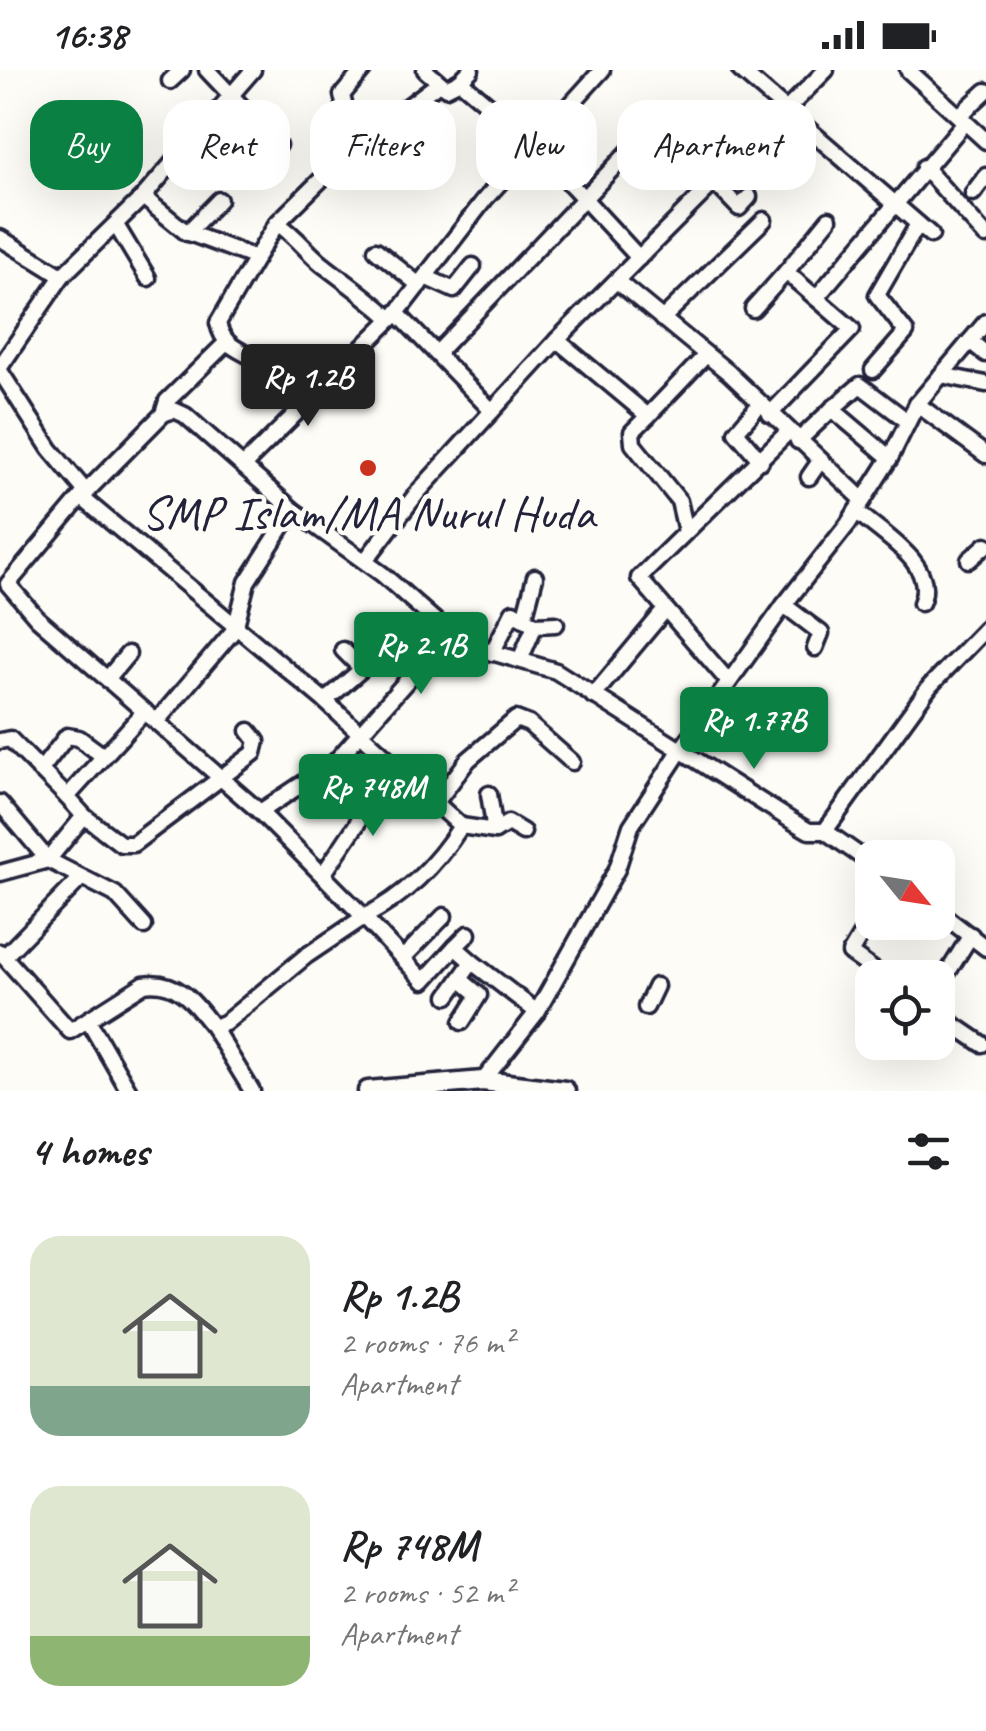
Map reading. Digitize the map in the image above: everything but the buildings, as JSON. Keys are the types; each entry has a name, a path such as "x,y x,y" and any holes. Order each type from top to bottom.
{"main road":[{"path":"368,1091 483,1081 565,1091"}],"street":[{"path":"170,80 182,70"},
{"path":"208,70 236,100"},
{"path":"253,70 142,198 62,276 2,376 84,495 235,629 325,701 461,826 496,831 508,822 523,832"},
{"path":"343,100 342,95 363,70"},
{"path":"426,70 451,88 466,76 490,100"},
{"path":"574,100 602,70"},
{"path":"740,70 775,100"},
{"path":"797,100 826,70"},
{"path":"916,72 986,141"},
{"path":"416,100 439,83"},
{"path":"816,298 986,91"},
{"path":"816,136 931,235"},
{"path":"438,352 513,278 617,163"},
{"path":"924,168 986,242"},
{"path":"973,193 986,176"},
{"path":"300,407 262,364 225,344 218,323 277,223 310,190"},
{"path":"244,465 394,316 496,190"},
{"path":"577,190 639,258"},
{"path":"364,561 418,492 557,340 639,258 718,190"},
{"path":"662,318 757,225 733,190"},
{"path":"142,198 189,232 256,258"},
{"path":"189,232 220,200"},
{"path":"753,309 828,219"},
{"path":"277,223 302,239 318,260 438,352 492,411"},
{"path":"873,370 906,332 877,296 918,224"},
{"path":"116,225 148,278"},
{"path":"0,238 62,276"},
{"path":"376,250 422,281 454,290 473,266"},
{"path":"760,461 736,434 852,330 786,272"},
{"path":"618,282 765,409 820,460 859,506 931,572 921,604"},
{"path":"483,1081 537,1012 618,869 630,826 784,605 859,506 890,458 917,404 986,322"},
{"path":"557,340 648,416"},
{"path":"970,341 986,354"},
{"path":"225,344 167,401 163,414 4,585 260,812 424,980 468,934"},
{"path":"686,531 679,501 633,444 632,432 706,355"},
{"path":"941,375 986,384"},
{"path":"729,682 664,611 640,578 760,461 860,385 906,420"},
{"path":"917,404 986,455"},
{"path":"832,409 890,458"},
{"path":"163,414 182,412 293,510 364,561 449,633 492,652 556,670 809,831 825,831 855,852"},
{"path":"809,477 820,460"},
{"path":"157,721 235,629 247,582 293,510"},
{"path":"969,560 986,545"},
{"path":"520,660 530,622 535,577"},
{"path":"784,605 821,632 816,648"},
{"path":"593,696 664,611"},
{"path":"492,652 512,613 530,622 556,624"},
{"path":"825,831 930,686 986,628"},
{"path":"260,812 336,762 449,633"},
{"path":"325,701 362,669 342,650"},
{"path":"108,678 128,654"},
{"path":"67,798 145,710"},
{"path":"435,804 468,760 516,719 529,724 572,762"},
{"path":"0,742 10,739 84,816 128,847 223,780 258,748 249,731"},
{"path":"40,771 68,736 79,738 102,755"},
{"path":"324,874 357,824 374,778"},
{"path":"11,788 0,802 48,860 114,894 144,926"},
{"path":"489,794 496,831"},
{"path":"0,873 48,860 84,816"},
{"path":"213,1026 225,1023 306,956 394,901 447,848 461,826"},
{"path":"80,879 2,954 68,1030 144,984 169,984 192,1000 213,1026 252,1091"},
{"path":"404,957 444,916"},
{"path":"955,924 986,948"},
{"path":"955,961 971,936"},
{"path":"858,940 850,953 860,960"},
{"path":"455,947 537,1012"},
{"path":"448,996 472,962"},
{"path":"460,979 479,995 462,1022"},
{"path":"646,1007 656,986"},
{"path":"88,1020 129,1091"},
{"path":"955,1026 982,1044"}],"place":[{"name":"SMP Islam/MA Nurul Huda","path":"368,468"}]}
